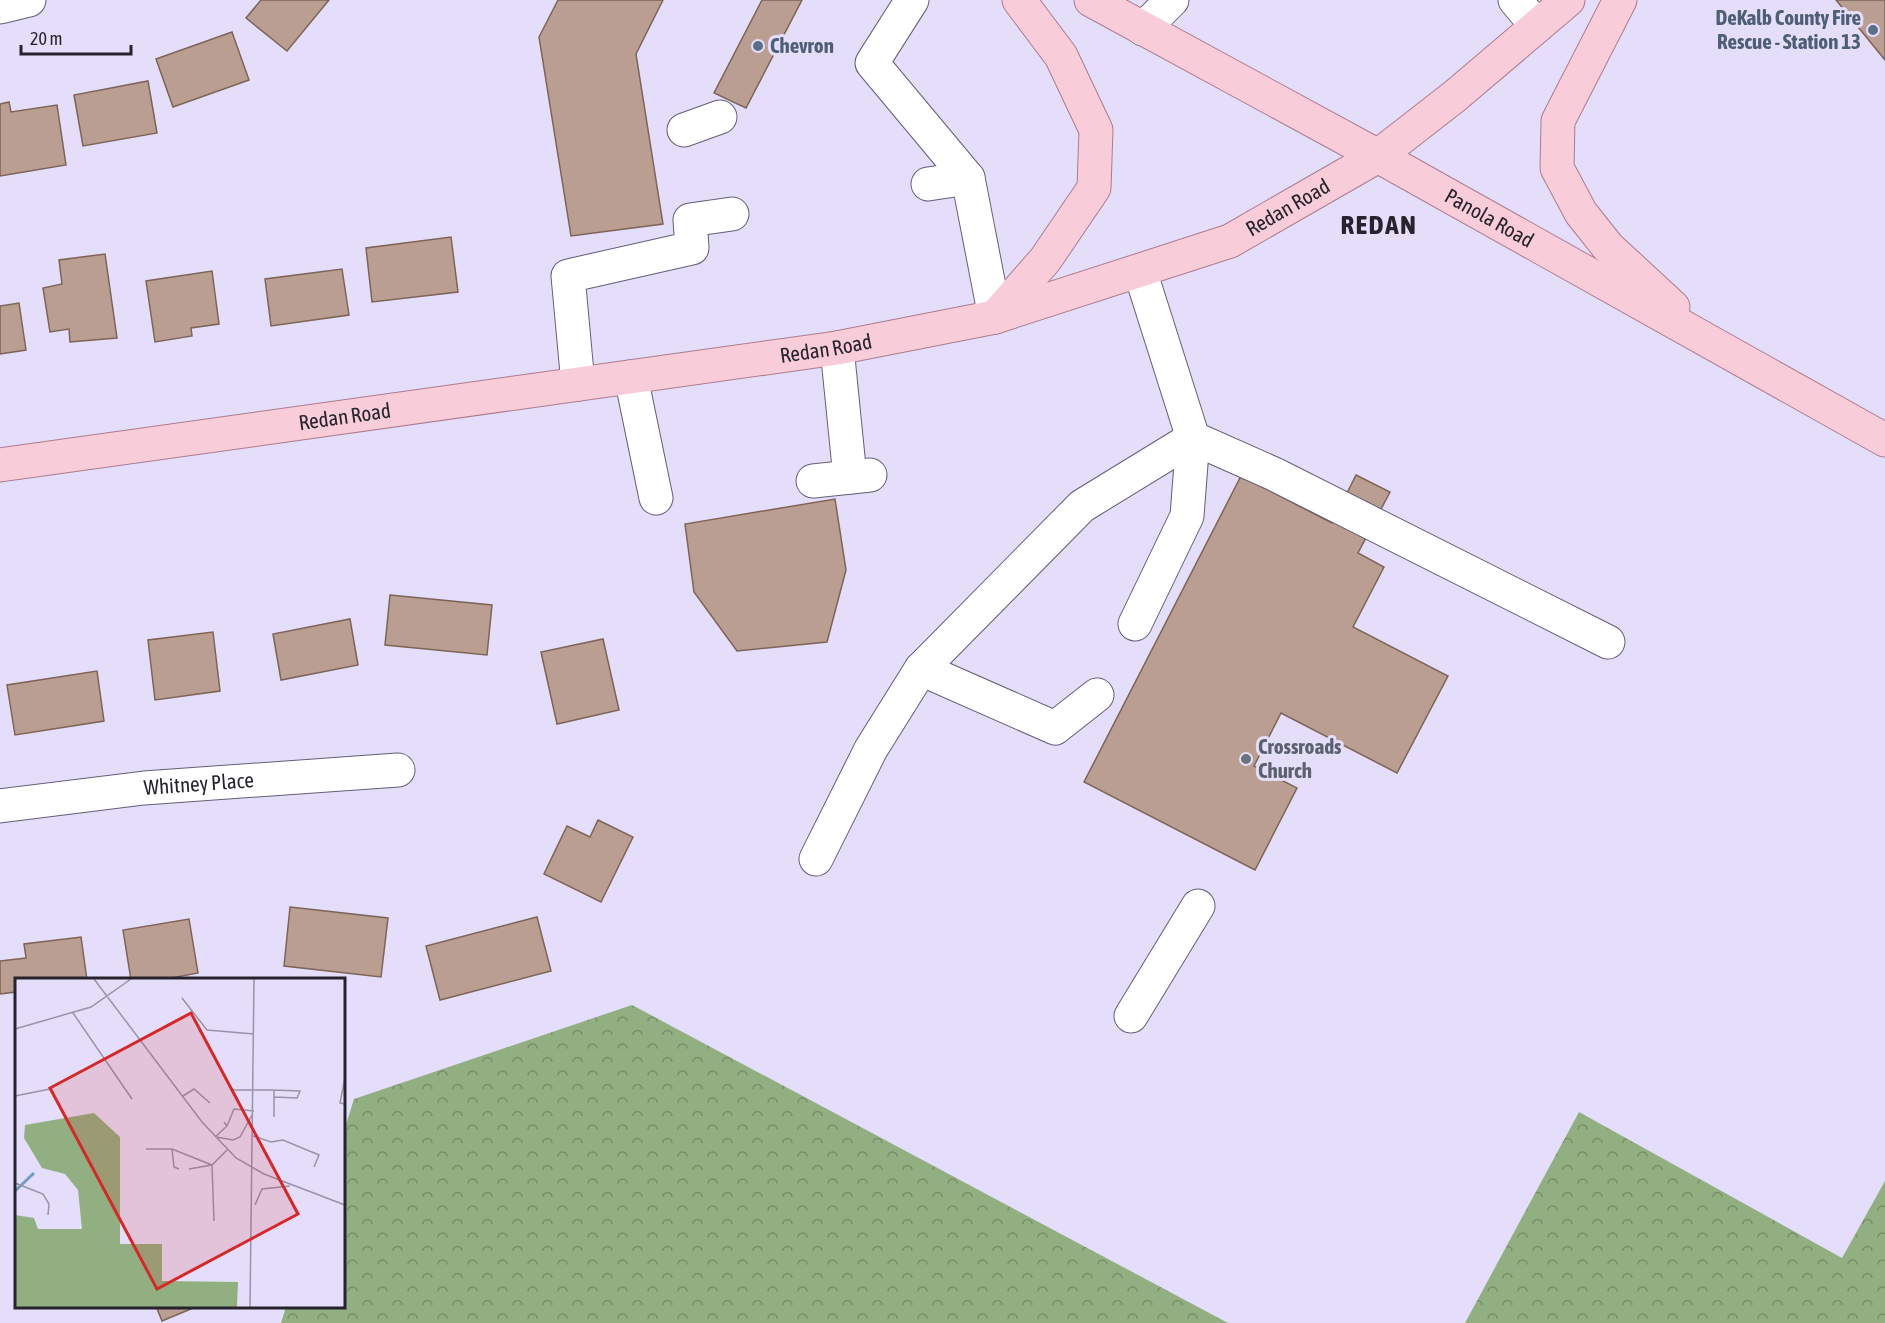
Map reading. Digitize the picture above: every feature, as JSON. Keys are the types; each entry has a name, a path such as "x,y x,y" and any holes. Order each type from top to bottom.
{"main road":[{"path":"995,317 1045,260 1094,188 1096,130 1061,56 1018,0"},
{"name":"Panola Road","path":"1091,0 1378,156 1885,440"},
{"name":"Redan Road","path":"0,465 837,348 995,317 1230,241 1378,156 1455,96 1568,0"},
{"path":"1620,0 1558,120 1557,168 1581,213 1608,247 1675,309 1728,352"}],"street":[{"path":"0,8 29,0"},
{"path":"912,0 872,63 968,178 995,317"},
{"path":"1143,28 1172,0"},
{"path":"1515,0 1538,26"},
{"path":"684,130 720,117"},
{"path":"928,184 968,178"},
{"path":"578,384 568,276 692,248 690,220 732,214"},
{"path":"1135,624 1187,516 1193,438 1140,271"},
{"path":"813,481 861,476 837,348"},
{"path":"631,377 656,498"},
{"path":"1193,438 1274,474 1608,642"},
{"path":"816,859 871,749 921,669 1083,506 1193,438"},
{"path":"921,669 1055,728 1096,695"},
{"name":"Whitney Place","path":"0,806 144,788 398,770"},
{"path":"1131,1016 1198,906"}],"green space":[{"path":"632,1005 1228,1323 281,1323 286,1308 345,1308 345,1128 354,1099"},
{"path":"1579,1112 1842,1258 1885,1181 1885,1323 1465,1323"}],"building":[{"path":"261,0 329,0 287,51 246,18"},
{"path":"558,0 663,0 636,54 663,224 571,236 539,37"},
{"name":"Chevron","path":"762,0 802,0 746,108 714,93"},
{"name":"DeKalb County Fire Rescue - Station 13","path":"1836,0 1885,0 1885,60"},
{"path":"232,32 249,80 173,107 156,59"},
{"path":"148,81 157,133 83,146 74,95"},
{"path":"9,102 11,112 57,105 66,165 0,176 0,104"},
{"path":"451,237 458,292 372,302 366,248"},
{"path":"105,254 117,338 70,342 69,329 50,332 43,288 62,284 59,260"},
{"path":"342,269 349,315 271,326 265,279"},
{"path":"212,271 219,324 191,328 192,336 155,342 146,281"},
{"path":"19,303 26,350 0,354 0,306"},
{"path":"1356,475 1390,492 1358,553 1384,567 1353,627 1448,676 1397,773 1281,713 1254,766 1297,788 1255,870 1084,782 1241,476 1332,523"},
{"path":"835,499 846,570 827,642 737,651 694,592 685,524"},
{"path":"390,595 492,605 487,655 385,645"},
{"path":"350,619 358,665 281,680 273,634"},
{"path":"213,632 220,691 155,700 148,640"},
{"path":"603,639 619,710 557,724 541,652"},
{"path":"97,671 104,721 15,735 7,685"},
{"path":"598,820 633,837 601,902 544,874 567,826 590,837"},
{"path":"290,907 388,918 381,977 284,966"},
{"path":"537,917 551,971 440,1000 426,946"},
{"path":"189,919 198,973 172,978 131,978 123,930"},
{"path":"81,937 87,978 15,978 15,992 0,994 0,961 26,958 24,944"},
{"path":"157,1308 193,1308 162,1321"}],"place":[{"name":"DeKalb County Fire Rescue - Station 13","path":"1873,30"},
{"name":"Chevron","path":"758,46"},
{"name":"Crossroads Church","path":"1246,759"}],"district":[{"name":"REDAN","path":"1379,225"}]}
